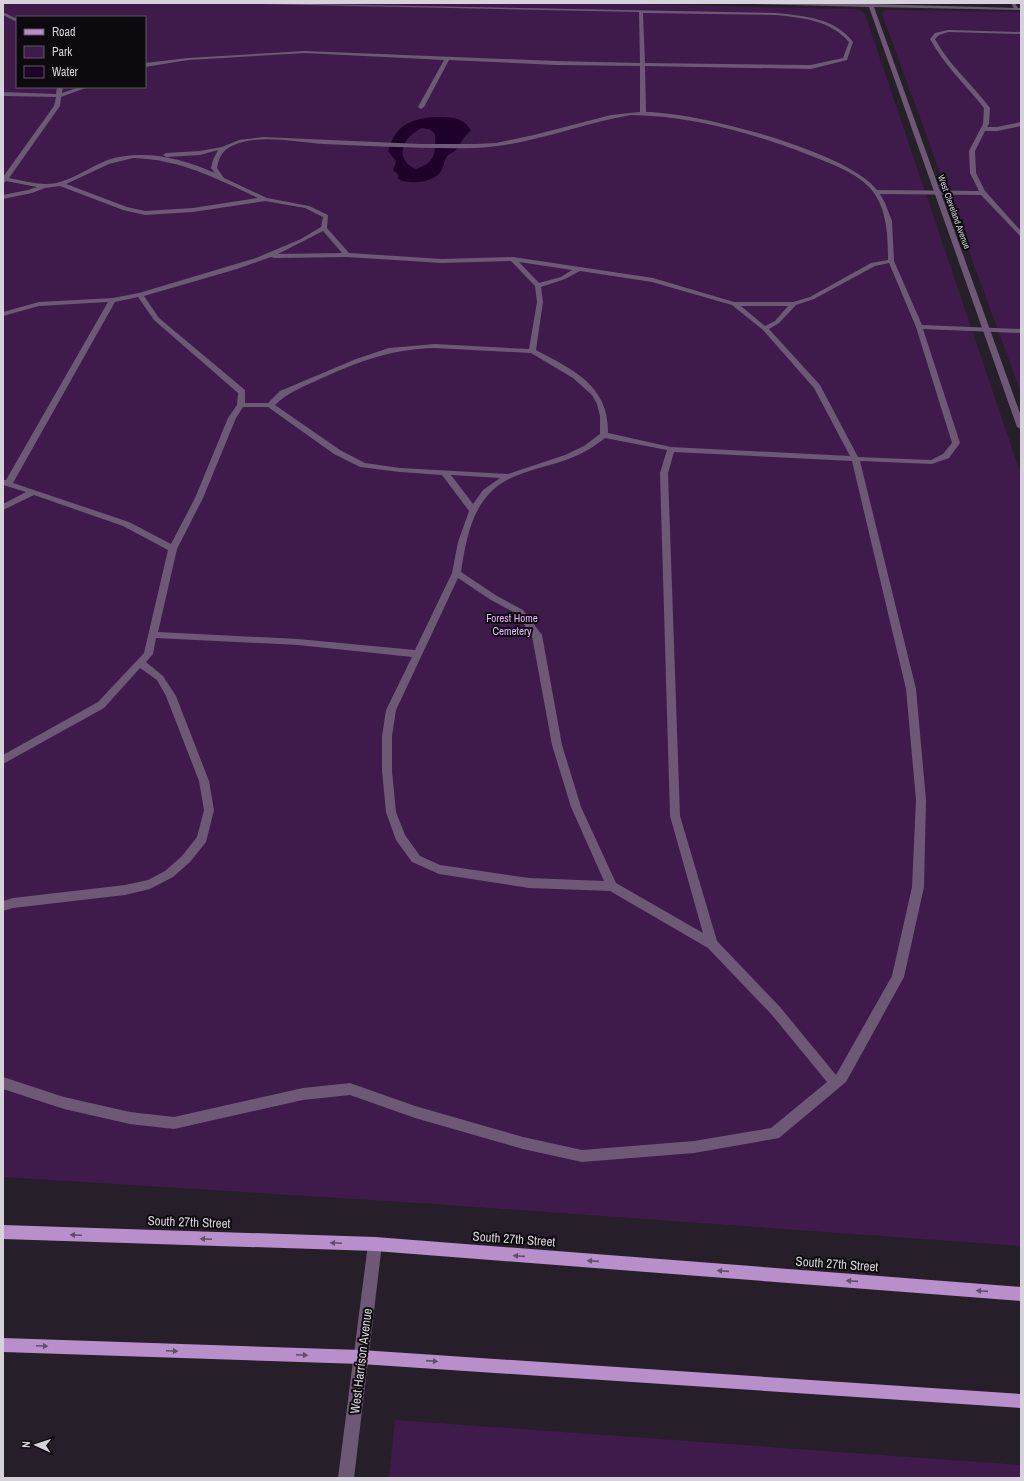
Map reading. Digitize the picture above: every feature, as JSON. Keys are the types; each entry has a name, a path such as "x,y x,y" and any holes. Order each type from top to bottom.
{"main road":[{"name":"South 27th Street","path":"3,1232 375,1244 1021,1294"},
{"path":"3,1345 361,1357 1021,1401"}],"street":[{"path":"146,64 188,59 298,52 447,59 641,65 811,67 845,59 850,42 846,35 837,28 821,21 770,14 261,3"},
{"path":"753,3 870,4 1019,9"},
{"path":"1013,3 1019,9"},
{"name":"West Cleveland Avenue","path":"870,4 1021,427"},
{"path":"641,12 643,112"},
{"path":"3,13 16,20"},
{"path":"1021,33 948,31 937,34 932,39 941,55 970,86 987,108 986,124 972,151 973,173 983,193 1021,235"},
{"path":"421,107 447,59"},
{"path":"60,88 57,106 4,180 44,186 61,184 114,161 131,157 200,153 243,141 263,138 366,144 466,146 505,144 531,139 608,118 643,112 700,122 767,138 839,164 857,174 875,192 886,213 892,234 891,261 919,327 956,443 946,456 932,462 760,455 671,449 604,435 586,448 568,457 509,476 484,493 474,511 460,545 456,573 391,710 387,736 387,771 391,812 400,837 416,859 439,869 529,883 612,886 712,944 776,1011 835,1083"},
{"path":"3,94 58,96 82,88"},
{"path":"983,129 996,129 1021,124"},
{"path":"222,148 216,159 214,168 223,180"},
{"path":"3,314 39,304 113,300 140,295 266,256 303,241 324,228 326,216 307,207 265,199 171,159 150,156"},
{"path":"61,184 126,209 145,213 194,210 265,199"},
{"path":"3,197 30,192 44,186"},
{"path":"875,192 983,193"},
{"path":"324,228 347,255"},
{"path":"266,256 347,255 442,261 513,259 652,280 734,304 794,304 812,298 873,264 891,261"},
{"path":"513,259 538,286 540,302 532,351"},
{"path":"538,286 563,278 580,268"},
{"path":"3,760 101,705 148,654 173,549 199,498 232,418 241,405 242,392 156,319 140,295"},
{"path":"113,300 6,483 126,524 173,549"},
{"path":"3,1083 64,1103 130,1118 174,1123 304,1094 350,1089 415,1112 524,1143 582,1156 694,1147 774,1134 842,1078 898,977 918,887 921,808 911,689 856,459 817,387 765,329 734,304"},
{"path":"765,329 777,322 794,304"},
{"path":"919,327 1021,331"},
{"path":"270,405 283,393 387,350 422,347 511,352 532,351 579,377 596,396 604,415 604,435"},
{"path":"241,405 270,405 337,452 363,465 400,470 509,476"},
{"path":"671,449 664,473 675,816 712,944"},
{"path":"445,473 474,511"},
{"path":"3,507 33,492"},
{"path":"456,573 494,598 520,612 537,635 557,745 576,807 612,886"},
{"path":"153,635 298,642 417,654"},
{"path":"3,906 13,903 125,890 150,884 169,874 186,859 202,839 209,810 204,781 171,696 160,678 140,663"},
{"name":"West Harrison Avenue","path":"346,1478 375,1244"}],"green space":[{"name":"Forest Home Cemetery","path":"3,3 591,3 855,9 865,14 1021,475 1021,1246 434,1204 3,1177"},
{"path":"883,11 1021,12 1021,393 882,14"},
{"path":"395,1420 1021,1465 1021,1478 389,1478"}],"water":[{"path":"424,118 455,118 464,122 471,131 455,151 447,156 438,175 421,182 403,181 398,179 398,174 393,170 396,161 388,151 391,142 399,130 409,122","holes":["422,128 431,130 435,134 433,156 427,164 416,169 409,165 405,160 403,148 410,136 415,132"]}]}
